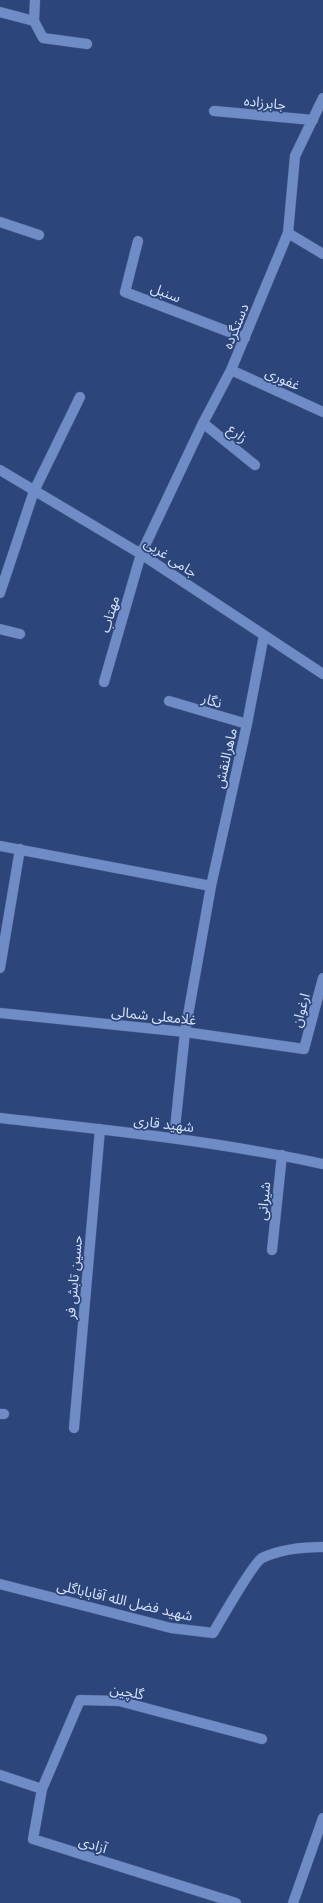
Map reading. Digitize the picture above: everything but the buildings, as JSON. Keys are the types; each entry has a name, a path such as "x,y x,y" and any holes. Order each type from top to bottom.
{"street":[{"path":"35,0 34,21 43,38 87,44"},
{"path":"0,12 34,21"},
{"name":"دستگرده","path":"141,554 203,423 231,370 288,233 295,156 323,98"},
{"name":"جابرزاده","path":"214,111 313,120"},
{"path":"0,222 39,235"},
{"path":"288,233 323,254"},
{"name":"سنبل","path":"138,241 125,292 245,338"},
{"name":"غفوری","path":"231,370 323,412"},
{"path":"0,593 34,491 80,398"},
{"name":"زارع","path":"203,423 255,465"},
{"name":"جامی غربی","path":"0,470 141,554 323,674"},
{"name":"مهتاب","path":"104,682 141,554"},
{"path":"0,630 20,634"},
{"name":"ماهرالنقش","path":"174,1138 185,1032 211,886 247,724 264,635"},
{"name":"نگار","path":"169,701 247,724"},
{"path":"0,846 211,886"},
{"path":"0,968 20,850"},
{"name":"ارغوان","path":"304,1049 323,978"},
{"name":"غلامعلی شمالی","path":"0,1013 185,1032 304,1049"},
{"name":"شهید قاری","path":"0,1118 174,1138 282,1155 323,1164"},
{"name":"حسین تابش فر","path":"74,1428 100,1129"},
{"name":"شیرانی","path":"272,1250 282,1155"},
{"name":"شهید فضل الله آقاباباگلی","path":"0,1584 171,1628 213,1632 236,1594 261,1558 298,1547 323,1547"},
{"name":"گلچین","path":"42,1789 80,1700 119,1701 262,1739"},
{"path":"0,1775 42,1789"},
{"name":"آزادی","path":"42,1789 33,1840 236,1903"},
{"path":"293,1903 322,1822"}]}
